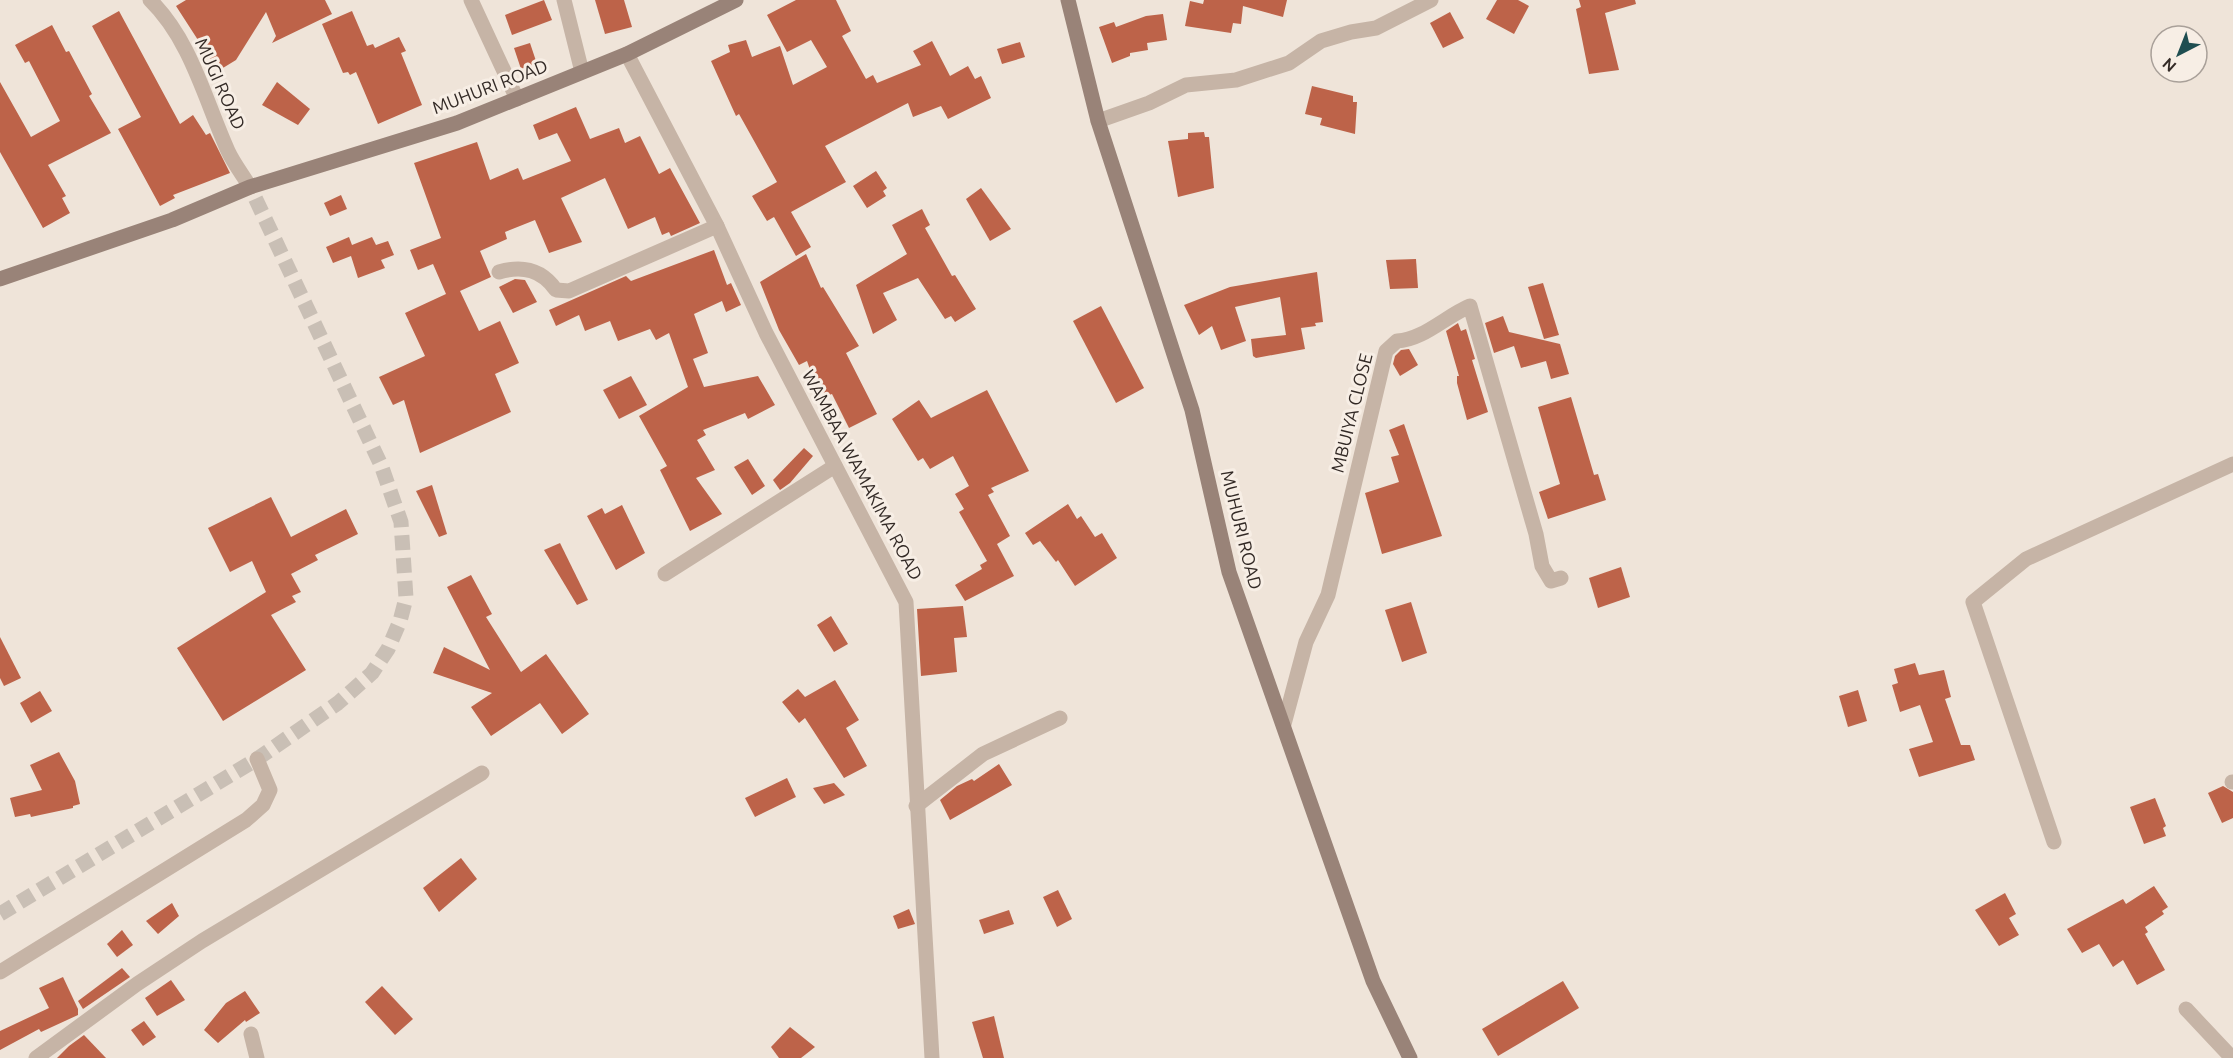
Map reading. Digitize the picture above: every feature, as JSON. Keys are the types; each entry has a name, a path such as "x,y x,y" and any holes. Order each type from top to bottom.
{"main road":[{"name":"MUHURI ROAD","path":"1068,0 1098,121 1192,410 1228,572 1284,724 1373,981 1410,1058"},
{"name":"MUHURI ROAD","path":"0,279 172,220 250,187 457,123 627,54 728,2"}],"street":[{"name":"MUGI ROAD","path":"150,0 165,15 206,92 229,152 250,187"},
{"path":"471,0 517,99"},
{"path":"564,0 582,72"},
{"path":"1098,121 1135,105 1149,103 1186,85 1236,80 1289,63 1322,41 1351,32 1376,28 1431,0"},
{"name":"WAMBAA WAMAKIMA ROAD","path":"627,54 717,226 766,333 906,602 932,1058"},
{"path":"499,272 520,268 546,276 556,290 569,291 717,226"},
{"name":"MBUIYA CLOSE","path":"1284,724 1306,642 1328,595 1386,351 1397,341 1410,340 1450,314 1470,306 1536,534 1542,566 1551,581 1561,578"},
{"path":"2054,842 1973,602 2026,559 2233,464"},
{"path":"665,574 835,466"},
{"path":"916,806 983,754 1060,718"},
{"path":"0,972 246,820 263,805 270,790 257,759"},
{"path":"36,1058 137,984 202,941 483,774"},
{"path":"2186,1009 2232,1058"},
{"path":"251,1034 257,1058"}],"building":[{"path":"186,0 325,0 332,14 272,43 276,36 266,12 236,60 218,71 176,6"},
{"path":"544,0 552,20 512,35 505,15"},
{"path":"595,0 624,0 632,27 605,34"},
{"path":"796,0 836,0 851,31 842,36 866,79 873,75 877,83 921,65 913,51 932,41 950,76 968,66 975,79 981,76 991,98 948,119 941,106 913,117 908,103 825,146 846,182 791,212 811,247 796,256 774,217 767,221 752,196 777,182 739,114 736,116 711,61 730,52 728,45 746,40 752,57 780,46 793,85 827,67 811,40 787,52 767,15"},
{"path":"1204,0 1287,0 1283,17 1243,6 1241,24 1233,23 1231,33 1185,26 1190,1 1203,4"},
{"path":"1497,0 1518,0 1529,6 1514,34 1486,19"},
{"path":"1579,0 1635,0 1636,4 1605,13 1619,70 1589,74 1576,9 1581,7"},
{"path":"119,11 180,124 193,115 206,135 210,133 230,173 173,195 175,198 160,206 118,129 141,117 92,26"},
{"path":"352,11 367,46 373,44 375,48 399,37 406,51 401,53 422,105 378,124 356,72 350,75 348,72 343,73 322,24"},
{"path":"1450,12 1464,38 1443,48 1430,23"},
{"path":"1163,14 1167,40 1147,43 1148,50 1130,53 1130,56 1112,63 1099,27 1114,22 1116,27 1146,16"},
{"path":"52,25 66,52 69,51 92,94 89,96 111,133 48,165 66,196 62,198 70,213 43,228 0,152 0,82 31,137 60,121 29,61 25,63 15,45"},
{"path":"1020,42 1025,57 1002,64 997,49"},
{"path":"530,43 537,64 521,69 514,48"},
{"path":"277,82 310,109 298,125 262,105"},
{"path":"1312,86 1353,96 1353,102 1357,102 1355,134 1320,125 1322,118 1305,114"},
{"path":"576,107 590,139 619,128 625,143 640,136 659,174 670,168 700,223 671,236 669,232 662,235 655,217 628,229 605,178 561,198 582,242 549,253 535,220 505,232 507,239 480,251 491,277 460,291 479,331 500,321 519,363 495,374 511,412 420,453 404,400 393,405 379,377 425,356 405,313 446,294 433,264 418,270 410,250 441,238 414,163 477,142 490,180 518,168 523,180 571,161 557,133 539,140 533,125"},
{"path":"1204,132 1205,137 1209,137 1214,188 1178,197 1168,141 1188,139 1188,133"},
{"path":"876,171 887,188 883,191 886,196 867,208 853,186"},
{"path":"981,188 1011,229 990,241 966,199"},
{"path":"341,195 347,209 330,216 324,203"},
{"path":"922,209 930,225 925,228 952,276 955,275 976,309 955,322 951,316 945,319 918,278 883,293 897,320 873,334 856,285 907,254 892,225"},
{"path":"349,237 352,245 372,237 376,245 388,241 394,255 381,260 385,268 358,278 351,256 333,263 326,247"},
{"path":"714,250 727,285 731,283 741,305 726,312 722,301 694,314 708,353 693,359 704,387 758,376 775,405 748,419 745,413 703,430 706,435 697,440 715,470 696,478 722,514 690,531 660,470 667,466 639,416 688,387 669,333 656,340 650,329 618,341 610,321 585,331 579,315 556,326 549,310 626,276 631,281"},
{"path":"806,254 821,288 823,287 859,346 846,353 877,414 849,428 832,394 820,398 807,361 799,365 779,330 760,282"},
{"path":"1416,259 1418,288 1390,289 1386,260"},
{"path":"1317,272 1323,322 1315,323 1316,326 1301,328 1305,349 1256,358 1253,356 1251,339 1286,335 1280,297 1235,307 1246,341 1221,350 1212,326 1199,335 1184,305 1230,287"},
{"path":"515,279 525,280 537,302 513,313 499,287"},
{"path":"1543,283 1559,335 1544,339 1528,287"},
{"path":"1101,306 1144,388 1116,403 1073,321"},
{"path":"1503,316 1509,332 1560,344 1569,374 1551,379 1546,361 1521,368 1514,346 1494,353 1485,323"},
{"path":"1458,323 1461,331 1466,329 1475,359 1472,360 1488,412 1467,420 1457,383 1457,376 1459,376 1446,331"},
{"path":"1409,349 1418,365 1400,376 1393,364 1395,356 1401,350"},
{"path":"631,376 647,405 619,419 603,390"},
{"path":"987,390 1029,471 991,488 994,492 988,495 1010,536 997,544 1014,576 965,601 955,585 982,569 980,565 987,561 959,512 964,509 955,494 969,486 953,456 930,469 923,458 918,461 892,419 919,400 931,418"},
{"path":"1571,397 1594,475 1598,474 1606,500 1548,519 1539,492 1560,484 1538,407"},
{"path":"1404,424 1442,536 1382,554 1365,493 1399,482 1391,457 1399,455 1389,430"},
{"path":"804,448 813,456 790,483 780,490 773,480"},
{"path":"748,459 765,486 752,495 734,467"},
{"path":"432,485 447,534 439,537 416,491"},
{"path":"271,497 291,537 346,509 358,534 315,555 318,560 291,574 301,592 292,596 296,602 271,615 306,670 223,721 177,648 266,592 252,561 230,572 208,528"},
{"path":"1068,504 1077,519 1081,516 1095,537 1102,533 1117,558 1075,586 1058,560 1056,562 1040,541 1033,545 1025,533"},
{"path":"622,505 645,553 616,570 587,516 602,508 605,514"},
{"path":"560,543 588,600 577,605 544,550"},
{"path":"1621,567 1630,597 1598,608 1589,578"},
{"path":"471,575 492,614 486,617 521,672 546,654 589,714 562,734 540,703 491,736 471,707 492,693 433,673 444,647 490,670 447,587"},
{"path":"1411,602 1427,653 1402,662 1385,610"},
{"path":"963,606 967,637 954,638 957,672 921,676 917,609"},
{"path":"831,616 848,644 834,652 817,625"},
{"path":"0,637 21,678 4,686 0,678"},
{"path":"1915,663 1919,675 1944,670 1951,697 1945,699 1961,745 1970,745 1975,760 1919,777 1909,749 1933,742 1920,705 1900,712 1892,685 1898,683 1894,669"},
{"path":"835,680 859,720 846,728 867,766 844,778 805,718 799,723 782,702 798,689 805,697"},
{"path":"1858,690 1867,721 1848,727 1839,696"},
{"path":"40,691 52,711 31,723 20,703"},
{"path":"59,752 75,781 80,804 73,808 31,817 30,814 15,817 10,798 42,790 30,765"},
{"path":"999,764 1012,785 950,820 940,800 957,786 972,779 974,781"},
{"path":"787,778 796,797 755,817 745,798"},
{"path":"834,783 845,795 824,804 813,788"},
{"path":"2223,786 2233,792 2233,818 2222,823 2208,793"},
{"path":"2155,798 2166,826 2163,828 2166,836 2144,844 2130,807"},
{"path":"461,858 477,879 439,912 423,888"},
{"path":"2154,886 2168,907 2162,911 2164,914 2145,927 2148,932 2145,934 2165,970 2137,985 2123,960 2113,967 2099,944 2082,953 2067,929 2123,899 2126,904"},
{"path":"1058,890 1072,919 1057,927 1043,897"},
{"path":"2005,893 2016,914 2009,918 2019,935 1999,946 1975,910"},
{"path":"172,903 179,916 158,934 146,921"},
{"path":"909,909 915,924 898,929 893,916"},
{"path":"1009,910 1014,924 984,934 979,920"},
{"path":"122,930 133,945 117,957 107,944"},
{"path":"122,968 130,977 83,1009 78,1001"},
{"path":"63,977 78,1009 78,1015 41,1032 39,1029 0,1050 0,1031 49,1008 39,988"},
{"path":"171,980 185,1000 157,1016 145,998"},
{"path":"1563,981 1579,1008 1498,1056 1482,1029"},
{"path":"382,986 413,1019 395,1035 365,1002"},
{"path":"245,991 260,1013 246,1022 245,1020 218,1043 204,1030 226,1003"},
{"path":"994,1016 1004,1058 983,1058 972,1022"},
{"path":"144,1021 156,1037 143,1046 131,1030"},
{"path":"790,1027 815,1047 801,1058 779,1058 771,1047"},
{"path":"84,1035 106,1058 57,1058 69,1046"}],"tunnel":[{"path":"0,914 257,759 338,703 372,673 388,649 400,621 406,598 401,522 381,465 250,187"}]}
